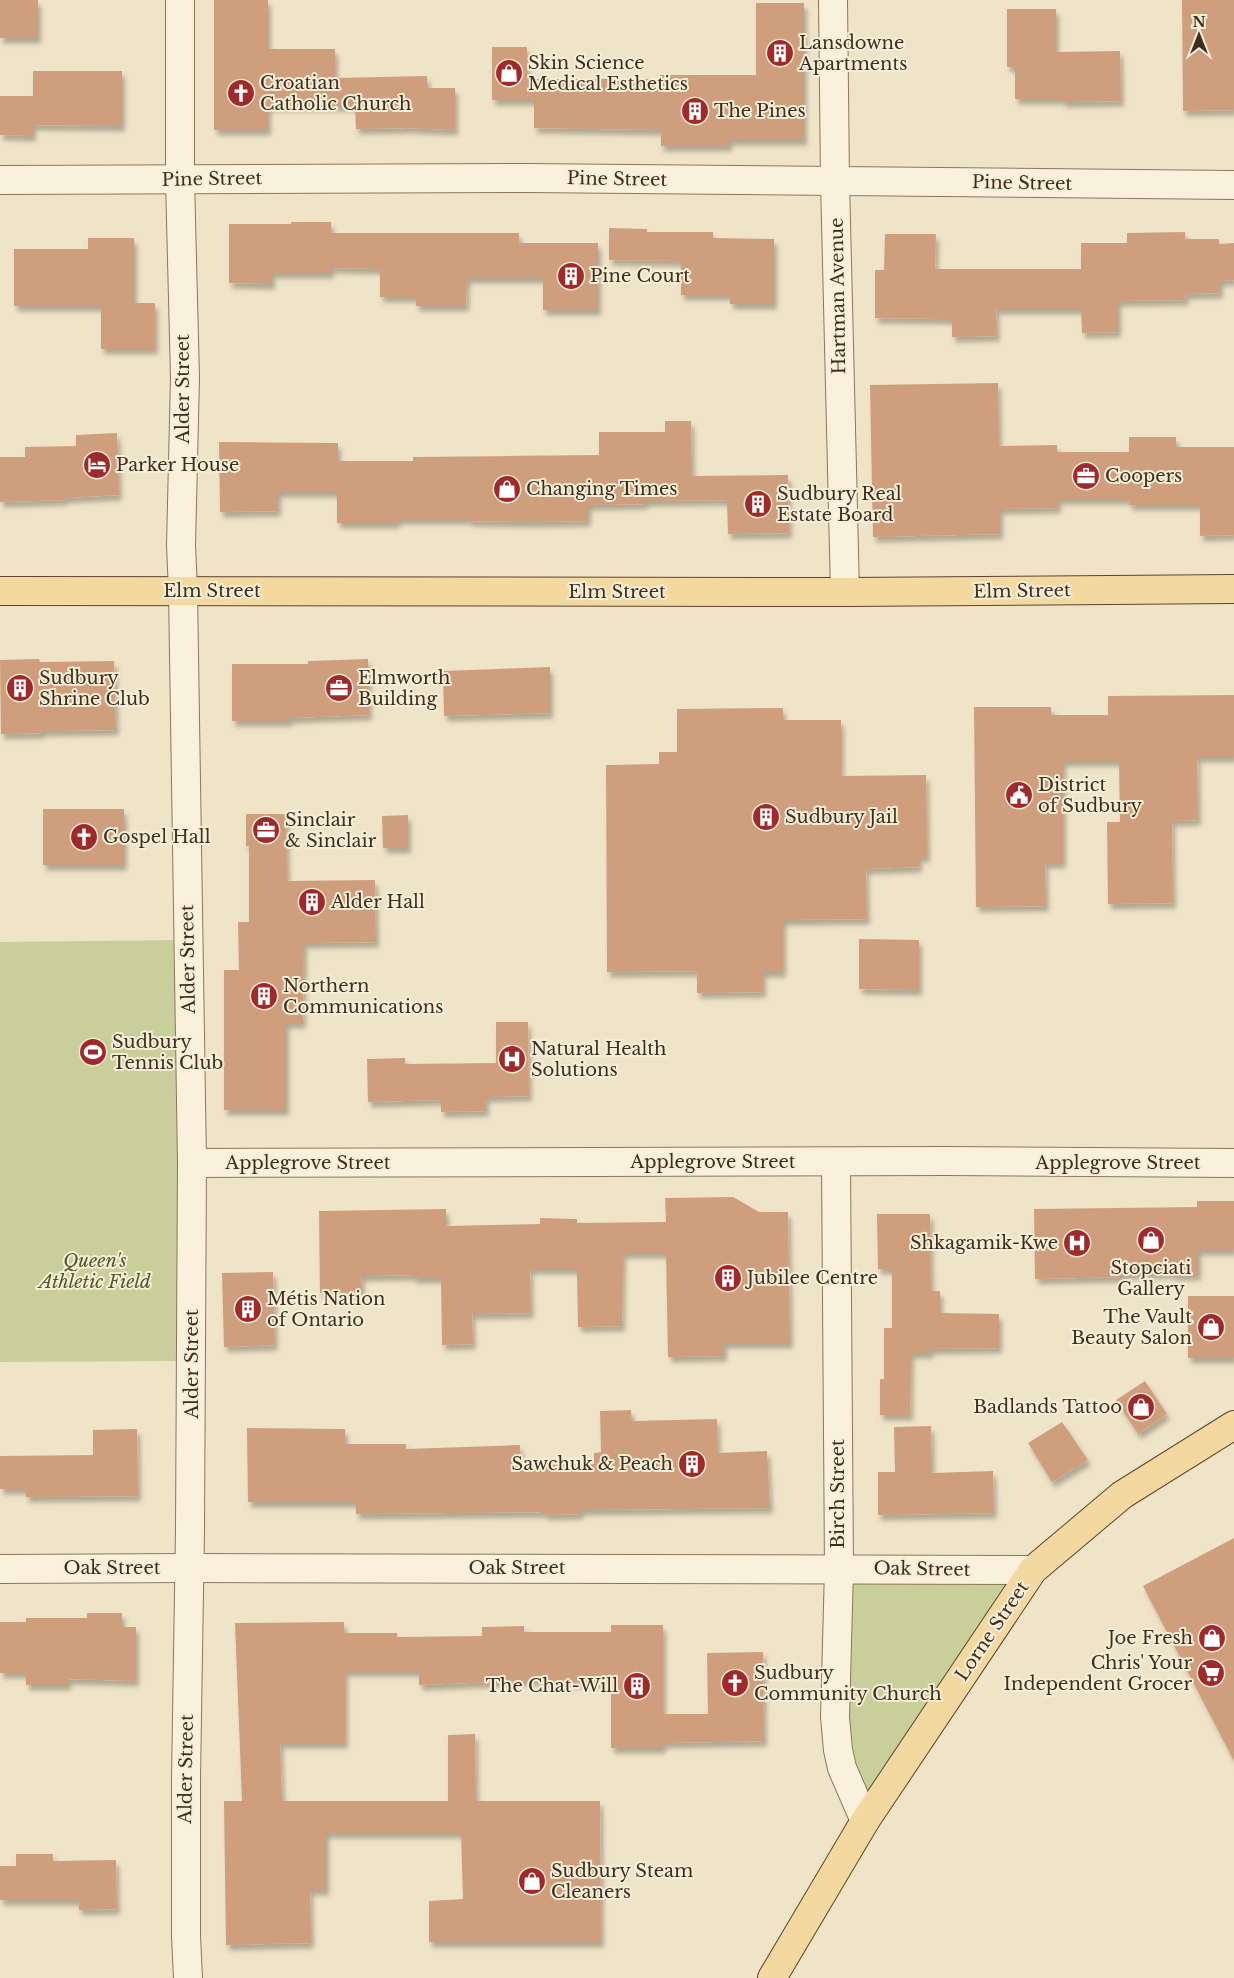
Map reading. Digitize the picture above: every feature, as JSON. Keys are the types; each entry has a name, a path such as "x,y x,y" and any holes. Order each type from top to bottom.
{"main road":[{"name":"Elm Street","path":"0,591 845,592 1234,589"},
{"name":"Lorne Street","path":"772,1978 865,1821 1033,1570 1122,1495 1234,1425"}],"street":[{"name":"Alder Street","path":"180,0 180,180 185,378 181,545 184,591 183,636 192,1163 190,1568 186,1780 186,1936 188,1978"},
{"name":"Hartman Avenue","path":"833,0 835,181 845,592"},
{"name":"Pine Street","path":"0,180 537,178 1234,185"},
{"name":"Applegrove Street","path":"192,1163 946,1161 1234,1163"},
{"name":"Birch Street","path":"836,1162 839,1568 835,1717 838,1750 842,1768 865,1821"},
{"name":"Oak Street","path":"0,1569 839,1568 1033,1570"}],"green space":[{"name":"Queen's Athletic Field","path":"183,940 190,1361 0,1362 0,942"},
{"path":"840,1567 1031,1569 868,1821 837,1717"}],"building":[{"path":"0,0 38,0 38,38 0,38"},
{"path":"214,0 268,0 268,49 335,49 335,78 427,76 427,88 455,88 455,130 407,128 356,129 355,106 268,106 268,130 214,130"},
{"path":"1182,0 1234,0 1234,110 1183,111"},
{"path":"756,3 804,3 804,140 729,140 729,146 661,146 661,130 534,128 534,100 492,100 492,47 527,47 527,79 660,79 660,75 756,75"},
{"path":"1007,9 1056,9 1056,52 1120,51 1121,101 1063,102 1063,99 1015,99 1015,67 1007,67"},
{"path":"33,71 122,71 122,126 33,125 33,136 0,135 0,96 33,96"},
{"path":"291,222 331,222 331,233 519,233 519,243 598,243 598,310 543,310 543,278 467,278 466,306 416,306 416,297 380,297 380,269 331,268 331,273 272,273 272,284 229,283 229,224 291,224"},
{"path":"609,228 647,229 647,232 713,232 713,238 774,239 774,304 730,304 730,295 681,295 681,261 609,260"},
{"path":"1185,232 1185,239 1219,239 1219,244 1234,243 1234,280 1220,281 1220,293 1185,294 1186,300 1118,301 1118,332 1082,333 1081,309 996,309 997,336 952,337 952,319 875,318 875,270 884,270 885,234 936,234 935,269 1081,269 1081,243 1127,243 1127,233"},
{"path":"88,238 134,238 134,303 155,303 155,349 101,349 101,306 14,306 14,249 88,249"},
{"path":"998,383 999,446 1057,445 1057,452 1129,452 1129,437 1176,437 1176,447 1234,447 1234,535 1200,536 1200,505 1129,505 1129,499 1058,499 1058,508 1000,509 1000,534 873,537 870,385"},
{"path":"665,421 691,421 692,476 788,475 789,533 728,534 727,500 645,501 645,504 588,505 588,521 527,522 469,521 469,519 397,519 397,523 337,523 337,492 278,492 278,511 220,512 219,442 338,443 338,461 413,461 413,457 599,455 599,432 665,432"},
{"path":"117,433 119,495 64,498 65,500 0,502 0,457 25,457 25,447 76,446 76,435"},
{"path":"39,659 40,662 114,661 116,730 42,731 42,733 1,734 0,660"},
{"path":"368,659 369,715 289,718 289,721 232,721 232,664 308,664 308,661"},
{"path":"550,667 550,713 444,716 443,671"},
{"name":"District of Sudbury","path":"1234,695 1234,757 1197,757 1198,820 1172,821 1173,903 1108,904 1107,822 1120,822 1119,761 1063,761 1063,863 1045,863 1046,906 976,907 974,707 1051,707 1051,715 1108,715 1108,696"},
{"name":"Sudbury Jail","path":"783,708 783,720 841,720 841,776 926,775 927,857 919,857 919,867 866,869 867,919 783,920 783,972 763,972 763,992 697,993 697,971 607,972 606,765 659,764 659,752 677,752 677,709"},
{"name":"Gospel Hall","path":"43,809 124,809 124,865 43,865"},
{"path":"246,814 286,814 287,881 375,880 376,942 304,943 303,1023 286,1023 286,1110 224,1110 224,970 239,970 238,922 249,922 249,846 246,846"},
{"path":"408,815 408,848 383,848 382,816"},
{"path":"859,939 919,940 919,990 859,989"},
{"path":"496,1022 528,1022 529,1096 486,1097 486,1111 441,1112 441,1100 368,1102 367,1059 405,1058 405,1064 496,1063"},
{"path":"733,1197 759,1212 788,1212 790,1343 724,1343 724,1356 668,1357 666,1253 623,1253 622,1326 578,1327 577,1269 530,1269 531,1313 472,1314 473,1344 442,1345 441,1278 413,1278 413,1275 361,1276 362,1292 320,1293 319,1211 446,1209 446,1226 540,1224 540,1218 577,1219 577,1223 666,1222 665,1198"},
{"path":"1197,1201 1234,1201 1234,1250 1198,1250 1198,1275 1172,1275 1172,1273 1121,1274 1121,1277 1035,1279 1034,1209 1197,1207"},
{"path":"877,1214 930,1214 931,1291 940,1291 940,1313 999,1314 999,1348 930,1349 930,1353 911,1353 910,1415 880,1415 880,1379 884,1379 884,1328 892,1328 892,1269 878,1269"},
{"name":"Métis Nation of Ontario","path":"273,1272 275,1345 224,1347 222,1273"},
{"name":"The Vault Beauty Salon","path":"1188,1296 1234,1296 1234,1358 1188,1358"},
{"name":"Badlands Tattoo","path":"1145,1381 1167,1414 1138,1434 1116,1400"},
{"path":"631,1410 632,1421 717,1419 718,1453 767,1451 770,1508 580,1510 580,1514 544,1515 544,1512 356,1514 356,1502 248,1502 247,1428 345,1429 345,1444 406,1444 406,1449 520,1445 520,1465 594,1464 594,1453 601,1452 600,1411"},
{"path":"1062,1422 1088,1460 1052,1482 1028,1443"},
{"path":"931,1426 932,1473 993,1471 994,1513 878,1515 878,1472 895,1472 894,1427"},
{"path":"137,1429 138,1496 26,1497 26,1489 0,1489 0,1456 93,1455 93,1430"},
{"name":"Chris' Your Independent Grocer","path":"1234,1538 1234,1761 1143,1586"},
{"path":"87,1613 122,1613 122,1627 136,1627 136,1681 68,1679 68,1685 26,1685 26,1673 0,1673 0,1622 26,1622 26,1618 87,1618"},
{"path":"344,1622 344,1633 397,1633 397,1637 482,1636 482,1627 524,1626 524,1632 611,1632 611,1625 663,1625 663,1714 708,1714 707,1653 763,1652 764,1741 663,1743 663,1748 611,1748 611,1682 540,1683 540,1680 419,1685 419,1671 345,1671 345,1743 280,1743 282,1801 448,1801 448,1735 475,1734 476,1801 600,1801 601,1942 429,1942 429,1901 463,1899 461,1833 326,1833 326,1890 310,1890 311,1943 226,1945 224,1801 242,1801 235,1623"},
{"path":"16,1854 53,1854 53,1861 116,1860 117,1909 79,1910 78,1900 0,1900 0,1866 16,1866"}],"place":[{"name":"Lansdowne Apartments","path":"780,53"},
{"name":"Skin Science Medical Esthetics","path":"509,73"},
{"name":"Croatian Catholic Church","path":"241,93"},
{"name":"The Pines","path":"695,111"},
{"name":"Pine Court","path":"571,276"},
{"name":"Parker House","path":"97,465"},
{"name":"Coopers","path":"1086,476"},
{"name":"Changing Times","path":"507,489"},
{"name":"Sudbury Real Estate Board","path":"758,504"},
{"name":"Sudbury Shrine Club","path":"20,688"},
{"name":"Elmworth Building","path":"339,688"},
{"name":"District of Sudbury","path":"1019,795"},
{"name":"Sudbury Jail","path":"766,817"},
{"name":"Sinclair & Sinclair","path":"266,830"},
{"name":"Gospel Hall","path":"84,837"},
{"name":"Alder Hall","path":"312,902"},
{"name":"Northern Communications","path":"264,996"},
{"name":"Sudbury Tennis Club","path":"93,1052"},
{"name":"Natural Health Solutions","path":"512,1059"},
{"name":"Stopciati Gallery","path":"1151,1240"},
{"name":"Shkagamik-Kwe","path":"1077,1243"},
{"name":"Jubilee Centre","path":"728,1278"},
{"name":"Métis Nation of Ontario","path":"248,1309"},
{"name":"The Vault Beauty Salon","path":"1211,1327"},
{"name":"Badlands Tattoo","path":"1141,1407"},
{"name":"Sawchuk & Peach","path":"692,1464"},
{"name":"Joe Fresh","path":"1212,1638"},
{"name":"Chris' Your Independent Grocer","path":"1211,1673"},
{"name":"Sudbury Community Church","path":"735,1683"},
{"name":"The Chat-Will","path":"637,1686"},
{"name":"Sudbury Steam Cleaners","path":"532,1881"}]}
